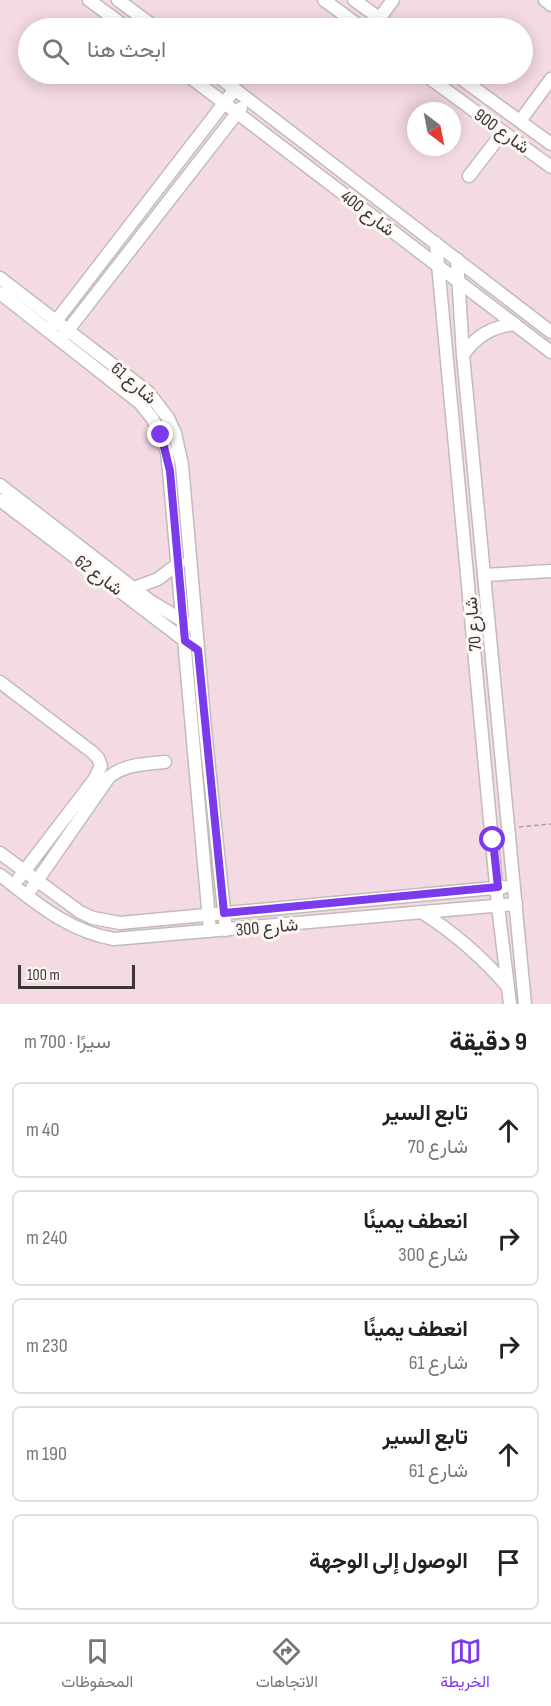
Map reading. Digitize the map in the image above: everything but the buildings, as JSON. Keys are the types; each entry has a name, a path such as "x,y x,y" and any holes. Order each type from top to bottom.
{"street":[{"path":"89,0 113,18"},
{"path":"118,0 142,18"},
{"path":"324,0 348,18"},
{"path":"354,0 369,4 363,18"},
{"path":"380,18 393,0"},
{"path":"545,0 551,5"},
{"path":"519,121 551,79"},
{"name":"شارع 400","path":"199,84 551,352"},
{"name":"شارع 400","path":"229,84 551,332"},
{"name":"شارع 900","path":"438,84 551,167"},
{"name":"شارع 900","path":"468,84 551,144"},
{"path":"53,325 236,89"},
{"path":"477,112 487,98"},
{"path":"61,339 248,99"},
{"path":"469,176 503,132"},
{"name":"شارع 70","path":"436,243 498,906 510,1004"},
{"path":"115,246 126,254"},
{"name":"شارع 70","path":"457,259 463,355 525,1004"},
{"path":"100,265 112,273"},
{"name":"شارع 61","path":"0,278 53,325 61,339 141,403 161,435 178,495 196,628 226,930"},
{"name":"شارع 61","path":"0,293 53,325 69,329 148,392 159,404 175,433 180,449 178,562 210,932"},
{"path":"463,355 470,345 484,333 501,326 515,324"},
{"name":"شارع 62","path":"0,485 150,602 196,628"},
{"name":"شارع 62","path":"0,500 198,650"},
{"path":"134,588 158,579 178,562"},
{"path":"485,575 551,571"},
{"path":"0,682 92,752 98,758 101,766 94,780 13,885"},
{"path":"27,895 109,777 118,770 128,767 165,762"},
{"name":"شارع 300","path":"0,853 80,912 106,921 134,923 514,886"},
{"name":"شارع 300","path":"0,875 66,923 97,937 114,939 516,904"},
{"path":"349,901 349,920"},
{"path":"423,913 469,946 508,987"}],"path":[{"path":"509,828 551,824"}],"shaded area":[{"path":"0,0 551,0 551,1004 0,1004"}],"route":[{"path":"161,435 170,471 185,641 198,650 224,913 498,887 493,840"}]}
